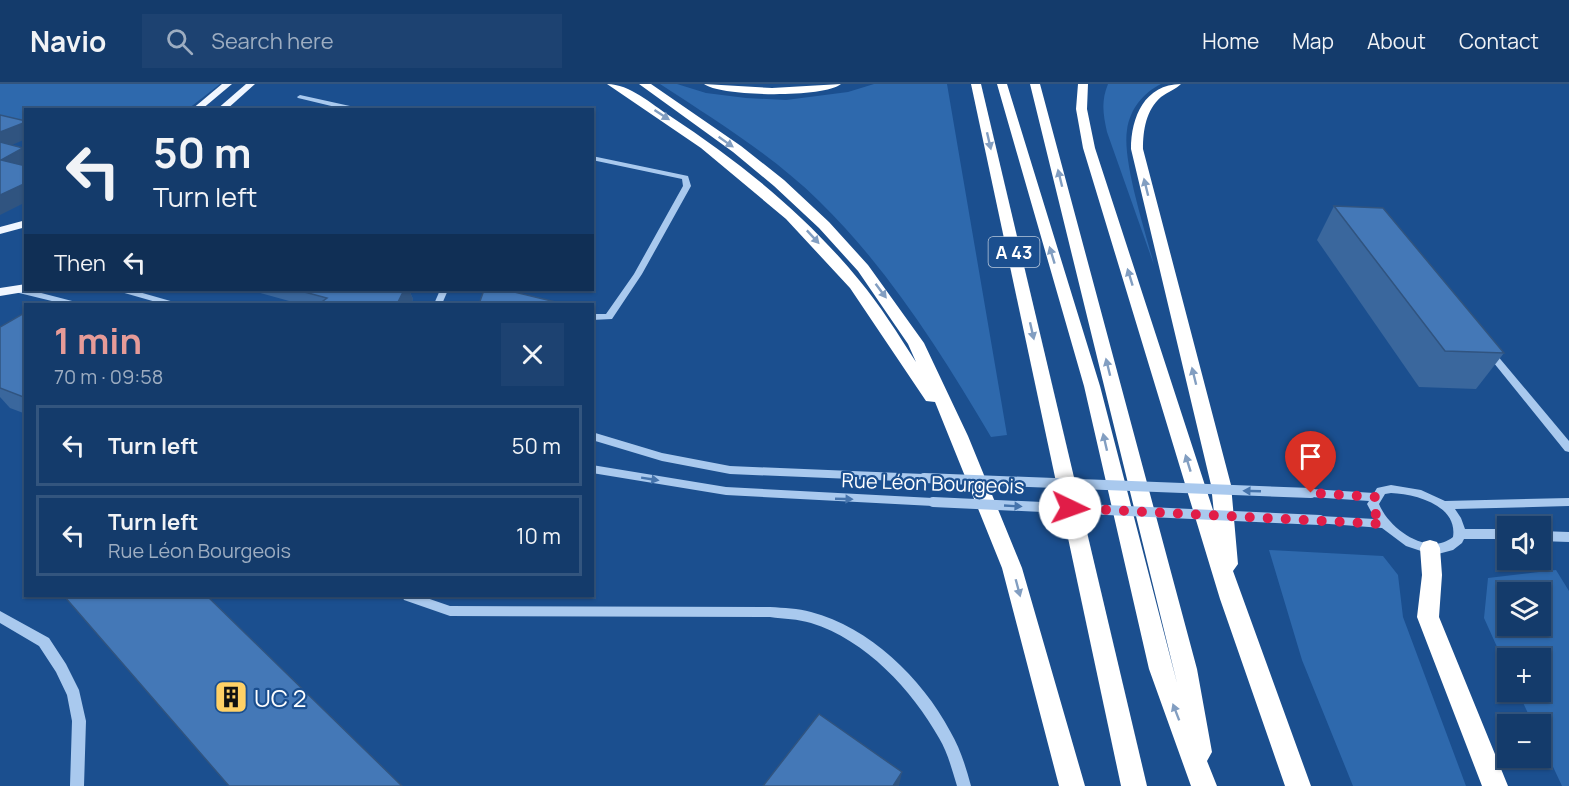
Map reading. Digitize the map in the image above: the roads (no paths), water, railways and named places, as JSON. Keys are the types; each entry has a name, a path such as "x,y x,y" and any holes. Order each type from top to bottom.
{"highway":[{"path":"612,84 717,153 761,188 805,229 844,271 870,306 958,436"},
{"path":"644,84 737,149 779,183 824,225 863,268 916,343 958,436 1012,568 1072,786"},
{"path":"710,84 764,91 809,89 836,84"},
{"name":"A 43","path":"976,84 1134,786"},
{"name":"A 43","path":"1002,84 1092,386 1160,669 1205,786"},
{"path":"1035,84 1186,669 1205,786"},
{"path":"1083,84 1080,98 1081,117 1089,148 1231,599 1298,786"},
{"path":"1176,84 1156,94 1145,107 1136,136 1137,149 1221,485 1231,599"},
{"path":"1430,548 1432,574 1428,618 1495,786"}],"main road":[{"path":"198,108 228,84"},
{"path":"222,108 251,84"},
{"path":"0,231 24,224"},
{"path":"0,292 22,289"}],"street":[{"path":"300,97 350,108"},
{"path":"594,158 685,178 687,186 638,274 609,317 594,317"},
{"path":"29,291 70,303"},
{"path":"127,291 168,303"},
{"path":"1481,342 1569,448"},
{"name":"Rue Léon Bourgeois","path":"594,437 662,457 730,470 1375,497 1381,491 1403,489 1416,491 1442,505"},
{"name":"Rue Léon Bourgeois","path":"594,469 726,491 1382,524"},
{"path":"1375,497 1373,504 1375,514 1382,524 1404,540 1430,548 1451,546 1460,534 1452,514 1442,505"},
{"path":"1442,505 1569,502"},
{"path":"1460,534 1497,534"},
{"path":"1551,536 1569,537"},
{"path":"411,597 450,611 770,612 816,619 863,643 911,686 925,702 946,738 964,786"},
{"path":"0,616 44,642 74,694 79,721 77,786"}],"place":[{"name":"UC 2","path":"231,697"}]}
